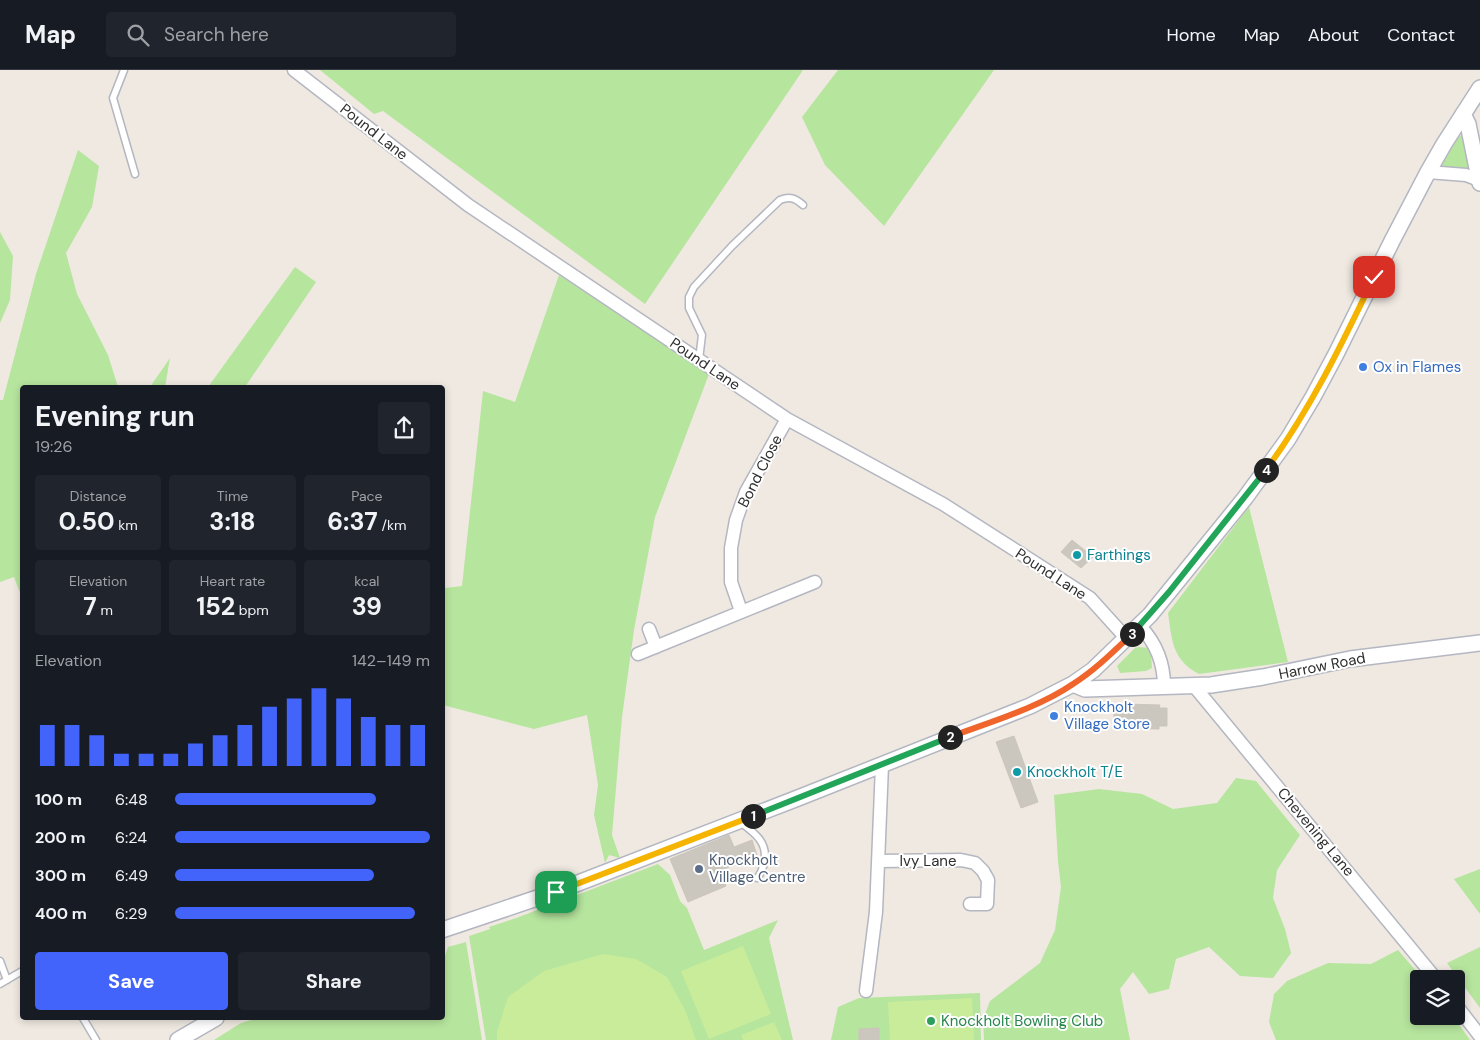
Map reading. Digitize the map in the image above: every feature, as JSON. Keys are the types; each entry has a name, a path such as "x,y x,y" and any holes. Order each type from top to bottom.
{"street":[{"name":"Pound Lane","path":"294,70 468,205 787,419 943,504 1090,598 1126,639"},
{"path":"445,929 556,892 1030,706 1073,684 1092,670 1140,626 1245,498 1288,439 1333,361 1428,172 1480,88"},
{"path":"1463,114 1468,124 1480,182"},
{"path":"1428,172 1466,175 1480,182"},
{"name":"Bond Close","path":"741,611 731,582 731,548 736,520 746,492 787,419"},
{"path":"638,654 741,611 808,588"},
{"path":"1140,626 1158,651 1164,669 1164,686"},
{"path":"649,629 656,647"},
{"name":"Harrow Road","path":"1073,684 1085,689 1194,686 1246,680 1350,659 1480,643"},
{"name":"Chevening Lane","path":"1194,686 1429,970"},
{"name":"Ivy Lane","path":"866,991 876,912 882,764"},
{"name":"Ivy Lane","path":"879,861 962,860 975,863 984,871 988,880 987,904 970,904"},
{"path":"1465,1017 1480,1036"},
{"path":"178,1040 213,1020"}],"lane":[{"path":"124,70 113,98 135,174"},
{"path":"699,360 702,335 688,308 689,297 694,286 780,200 787,197 795,198 803,205"},
{"path":"739,821 761,840 765,859 758,878"},
{"path":"0,961 3,982 20,972"},
{"path":"84,1020 96,1040"}],"green space":[{"path":"320,70 803,70 645,304 383,111 374,114"},
{"path":"838,70 994,70 884,226 825,165 802,117"},
{"path":"1463,135 1470,172 1459,168 1440,169 1458,137"},
{"path":"78,150 99,166 92,207 66,253 77,294 108,355 117,385 20,385 20,593 14,577 0,582 0,400 3,400 36,274"},
{"path":"0,232 13,256 10,300 0,323"},
{"path":"295,267 316,282 246,385 209,385"},
{"path":"559,275 709,374 655,517 634,630 622,717 612,835 620,858 609,855 605,863 594,815 598,785 587,715 534,729 445,706 445,588 462,586 483,391 515,402"},
{"path":"170,358 165,385 151,385"},
{"path":"1249,507 1288,662 1199,674 1178,656 1172,640 1168,613"},
{"path":"1135,648 1148,648 1151,653 1152,668 1146,671 1120,673 1117,666"},
{"path":"1236,778 1256,781 1300,835 1277,870 1273,898 1285,929 1291,953 1273,978 1240,976 1209,947 1176,959 1169,989 1149,994 1133,972 1120,989 1130,1040 984,1040 983,1019 990,1001 1040,963 1055,930 1061,887 1054,795 1099,789 1142,794 1173,809 1217,803"},
{"path":"658,864 670,875 680,901 687,908 704,950 778,920 769,938 793,1040 486,1040 469,936"},
{"path":"1480,869 1480,914 1454,879"},
{"path":"466,942 482,1040 214,1040 241,1023 251,1020 445,1020 445,956 448,947"},
{"path":"743,946 771,1014 709,1039 681,971"},
{"path":"1480,947 1480,1008 1465,988 1465,970 1452,970 1447,963"},
{"path":"1398,950 1415,970 1410,970 1410,1025 1459,1025 1470,1040 1276,1040 1269,1022 1274,994 1287,981 1328,963 1371,964"},
{"path":"603,954 636,959 667,977 685,1010 696,1040 497,1040 497,1032 508,997 544,971"},
{"path":"980,993 981,1040 831,1040 838,1007 859,998"},
{"name":"Knockholt Bowling Club","path":"972,998 974,1040 890,1040 888,1002"},
{"path":"774,1022 782,1040 743,1040 741,1035"}],"building":[{"name":"Farthings","path":"1072,540 1093,557 1081,568 1061,552"},
{"path":"1122,704 1160,705 1159,708 1167,708 1167,726 1159,726 1159,729 1114,728 1114,707 1122,707"},
{"name":"Knockholt T/E","path":"1014,736 1038,802 1021,808 996,742"},
{"name":"Knockholt Village Centre","path":"729,835 734,847 752,840 759,861 747,866 744,861 719,871 726,886 688,902 670,859"},
{"path":"879,1028 879,1040 859,1040 859,1029"}],"place":[{"name":"Ox in Flames","path":"1363,367"},
{"name":"Farthings","path":"1077,555"},
{"name":"Knockholt Village Store","path":"1054,716"},
{"name":"Knockholt T/E","path":"1017,772"},
{"name":"Knockholt Village Centre","path":"699,869"},
{"name":"Knockholt Bowling Club","path":"931,1021"}],"route":[{"path":"556,892 1030,706 1054,696 1092,670 1150,615 1230,517 1288,439 1325,375 1374,277"}]}
